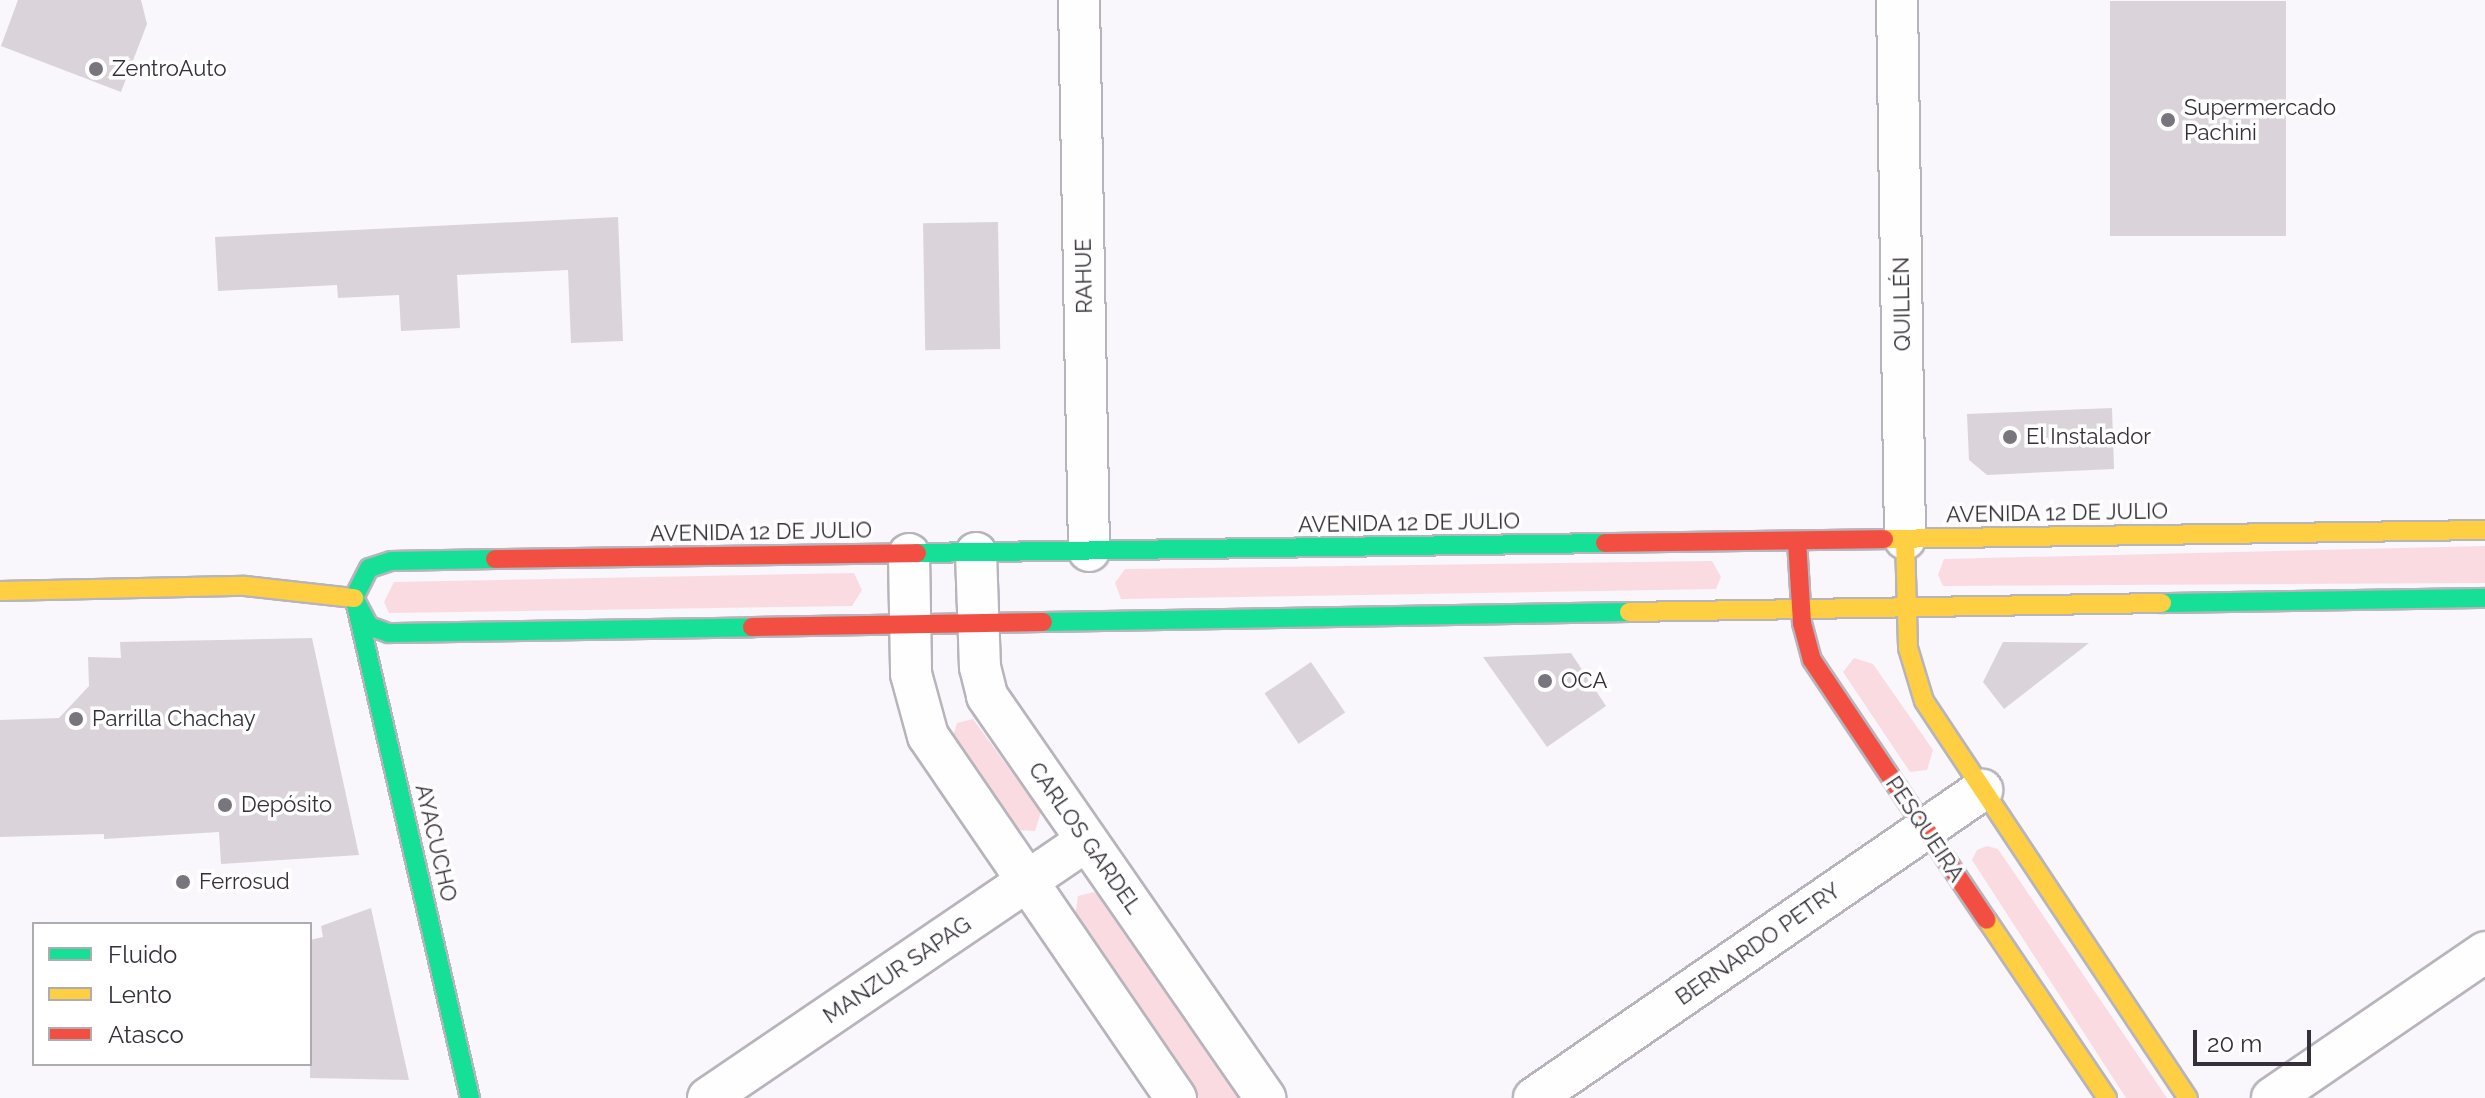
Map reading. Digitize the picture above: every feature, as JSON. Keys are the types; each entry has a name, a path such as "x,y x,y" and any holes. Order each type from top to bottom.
{"main road":[{"name":"AVENIDA 12 DE JULIO","path":"354,598 369,568 391,561 2485,530"},
{"name":"QUILLÉN","path":"1905,539 1906,607"},
{"name":"PESQUEIRA","path":"1797,541 1805,641 1821,676 2107,1098"},
{"path":"0,591 245,586 354,598 369,626 388,633 2485,598"},
{"name":"AYACUCHO","path":"354,598 470,1098"},
{"path":"1906,607 1916,685 1982,790 2188,1098"}],"street":[{"name":"RAHUE","path":"1079,0 1089,551"},
{"name":"QUILLÉN","path":"1897,0 1905,539"},
{"name":"CARLOS GARDEL","path":"976,553 978,621 987,696 1265,1098"},
{"path":"909,554 910,623 919,717 1027,882 1176,1098"},
{"name":"BERNARDO PETRY","path":"1534,1098 1982,790"},
{"name":"MANZUR SAPAG","path":"708,1098 1086,841"},
{"path":"2281,1096 2485,952"}],"shaded area":[{"path":"2485,546 2485,583 1943,586 1938,575 1944,559"},
{"path":"1712,561 1721,577 1716,589 1121,599 1115,583 1125,569"},
{"path":"854,573 862,590 852,606 389,613 384,602 394,582"},
{"path":"1854,658 1873,664 1933,750 1927,770 1910,772 1843,672"},
{"path":"973,719 1041,812 1035,831 1014,830 952,739 957,723"},
{"path":"1987,846 1998,849 2167,1098 2126,1098 1972,860 1977,850"},
{"path":"1094,892 1102,898 1240,1098 1199,1098 1075,917 1078,896"}],"building":[{"name":"ZentroAuto","path":"18,0 141,0 147,24 121,92 1,46"},
{"name":"Supermercado Pachini","path":"2110,1 2286,1 2286,236 2110,236"},
{"path":"618,217 623,341 571,343 568,270 457,275 460,328 401,331 399,295 338,298 337,285 218,291 215,237"},
{"path":"998,222 1000,349 925,350 923,223"},
{"path":"2112,408 2114,469 1987,475 1969,460 1967,414"},
{"path":"312,638 359,855 221,864 219,832 104,839 104,834 0,837 0,720 59,718 89,686 88,657 121,658 120,642"},
{"path":"2003,642 2089,643 2004,709 1983,682"},
{"name":"OCA","path":"1571,653 1606,706 1547,747 1483,657"},
{"path":"1311,662 1345,713 1299,744 1265,693"},
{"path":"371,908 409,1080 310,1078 312,940 323,937 321,926"}],"traffic: fast":[{"path":"917,553 1605,543"},
{"path":"495,559 391,561 369,568 354,598 369,626 388,633 752,627"},
{"path":"2162,603 2485,598"},
{"path":"355,600 470,1098"},
{"path":"1043,622 1629,612"}],"traffic: slow":[{"path":"1884,539 2485,530"},
{"path":"1905,539 1908,648 1924,701 2188,1098"},
{"path":"0,591 245,586 354,598"},
{"path":"1629,612 2162,603"},
{"path":"1987,920 2107,1098"}],"traffic: jam":[{"path":"1605,543 1884,539"},
{"path":"1797,541 1802,623 1812,660 1987,920"},
{"path":"495,559 917,553"},
{"path":"752,627 1043,622"}],"place":[{"name":"ZentroAuto","path":"96,69"},
{"name":"Supermercado Pachini","path":"2168,120"},
{"name":"El Instalador","path":"2010,437"},
{"name":"OCA","path":"1545,681"},
{"name":"Parrilla Chachay","path":"76,719"},
{"name":"Depósito","path":"225,805"},
{"name":"Ferrosud","path":"183,882"}]}
